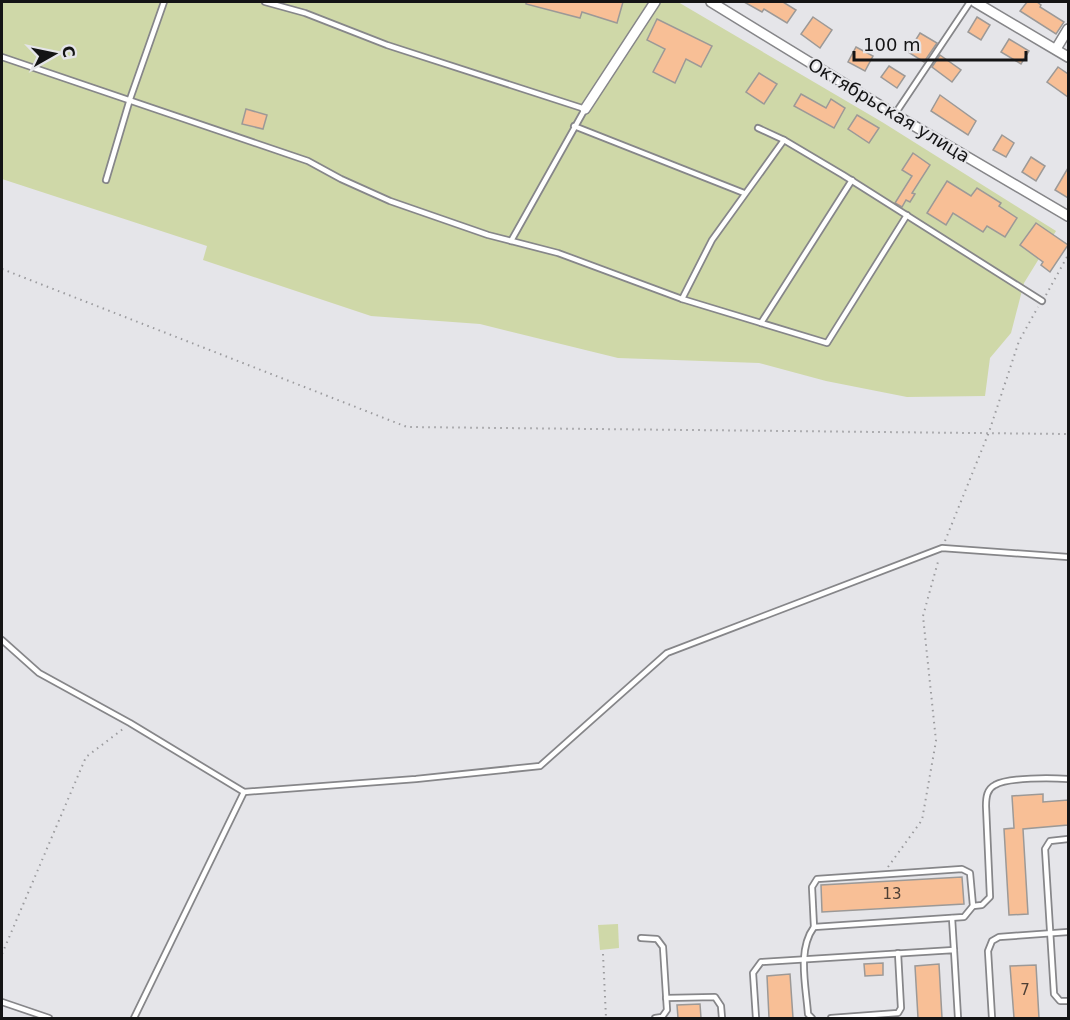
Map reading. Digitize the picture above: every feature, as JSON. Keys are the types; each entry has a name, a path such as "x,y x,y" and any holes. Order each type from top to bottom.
{"street":[{"path":"585,109 655,2"},
{"name":"Октябрьская улица","path":"711,2 894,114 1068,216"},
{"path":"975,2 1068,57"},
{"path":"1056,49 1068,29"}],"lane":[{"path":"106,180 130,99 164,2"},
{"path":"265,2 305,13 387,45 585,109 512,241"},
{"path":"894,114 970,2"},
{"path":"2,57 308,160 340,179 390,201 512,241 558,253 682,299 827,343 907,215"},
{"path":"574,126 744,193"},
{"path":"758,129 784,140 852,180 1042,301"},
{"path":"682,299 712,240 784,140"},
{"path":"761,323 852,180"},
{"path":"2,640 39,673 130,723 244,792 540,766 667,653 942,548 1068,557"},
{"path":"814,927 964,916 973,906 986,903 991,893 986,806 986,796 990,789 1002,782 1068,779"},
{"path":"134,1018 244,792"},
{"path":"1068,839 1050,841 1045,849 1054,994 1060,1001 1068,1001"},
{"path":"812,1018 808,1014 805,943 814,927 812,887 817,879 967,871 972,878 973,906"},
{"path":"952,918 958,1018"},
{"path":"992,1018 988,951 992,941 999,936 1068,932"},
{"path":"641,938 657,939 663,947 665,1014 655,1018"},
{"path":"756,1018 753,973 758,965 766,961 954,950"},
{"path":"831,1018 898,1013 901,1008 898,953"},
{"path":"666,998 715,997 722,1006 722,1018"},
{"path":"2,1002 49,1018"}],"path":[{"path":"883,874 922,820 936,741 923,616 942,548 989,432 1018,341 1068,255"},
{"path":"2,269 407,428 1068,434"},
{"path":"2,954 86,757 130,723"},
{"path":"603,954 606,1018"}],"green space":[{"path":"2,2 678,2 882,122 1056,231 1024,283 1011,333 990,358 985,396 907,397 826,381 759,363 618,358 480,324 371,316 203,260 207,246 2,179"},
{"path":"618,924 619,948 600,950 598,925"}],"building":[{"path":"526,2 623,2 617,23 582,12 580,18 526,4"},
{"path":"744,2 783,2 796,10 787,23 764,9 762,12"},
{"path":"1027,2 1037,2 1041,5 1040,7 1064,22 1056,34 1020,11"},
{"path":"813,17 832,30 820,48 801,34"},
{"path":"977,17 990,25 981,40 968,32"},
{"path":"657,19 712,46 701,67 686,59 675,83 653,72 665,49 647,40"},
{"path":"920,33 937,43 924,62 908,52"},
{"path":"1009,39 1029,51 1021,64 1001,52"},
{"path":"856,47 873,56 865,71 848,62"},
{"path":"940,55 961,70 952,82 932,67"},
{"path":"889,66 905,76 897,88 881,77"},
{"path":"1058,67 1068,74 1068,97 1047,82"},
{"path":"759,73 777,84 764,104 746,92"},
{"path":"801,94 826,108 831,99 845,108 834,128 794,106"},
{"path":"940,95 976,121 968,135 931,111"},
{"path":"246,109 267,115 263,129 242,124"},
{"path":"857,115 879,128 869,143 848,129"},
{"path":"1002,135 1014,143 1006,157 993,150"},
{"path":"913,153 930,165 912,193 915,194 910,202 906,200 902,207 895,203 912,176 902,170"},
{"path":"1031,157 1045,166 1036,181 1022,172"},
{"path":"1068,168 1068,198 1055,190"},
{"path":"947,181 971,196 977,188 1001,203 999,206 1017,218 1005,237 987,226 983,232 953,213 946,225 927,213"},
{"path":"1036,223 1068,245 1050,272 1041,265 1043,262 1020,245"},
{"path":"1043,794 1043,802 1068,800 1068,825 1023,829 1028,914 1009,915 1004,829 1014,828 1012,796"},
{"path":"962,877 964,904 822,912 821,885"},
{"path":"883,963 883,975 865,976 864,964"},
{"path":"939,964 942,1018 918,1018 915,966"},
{"path":"1036,965 1039,1018 1014,1018 1010,966"},
{"path":"790,974 793,1018 769,1018 767,976"},
{"path":"700,1004 701,1018 678,1018 677,1005"}]}
